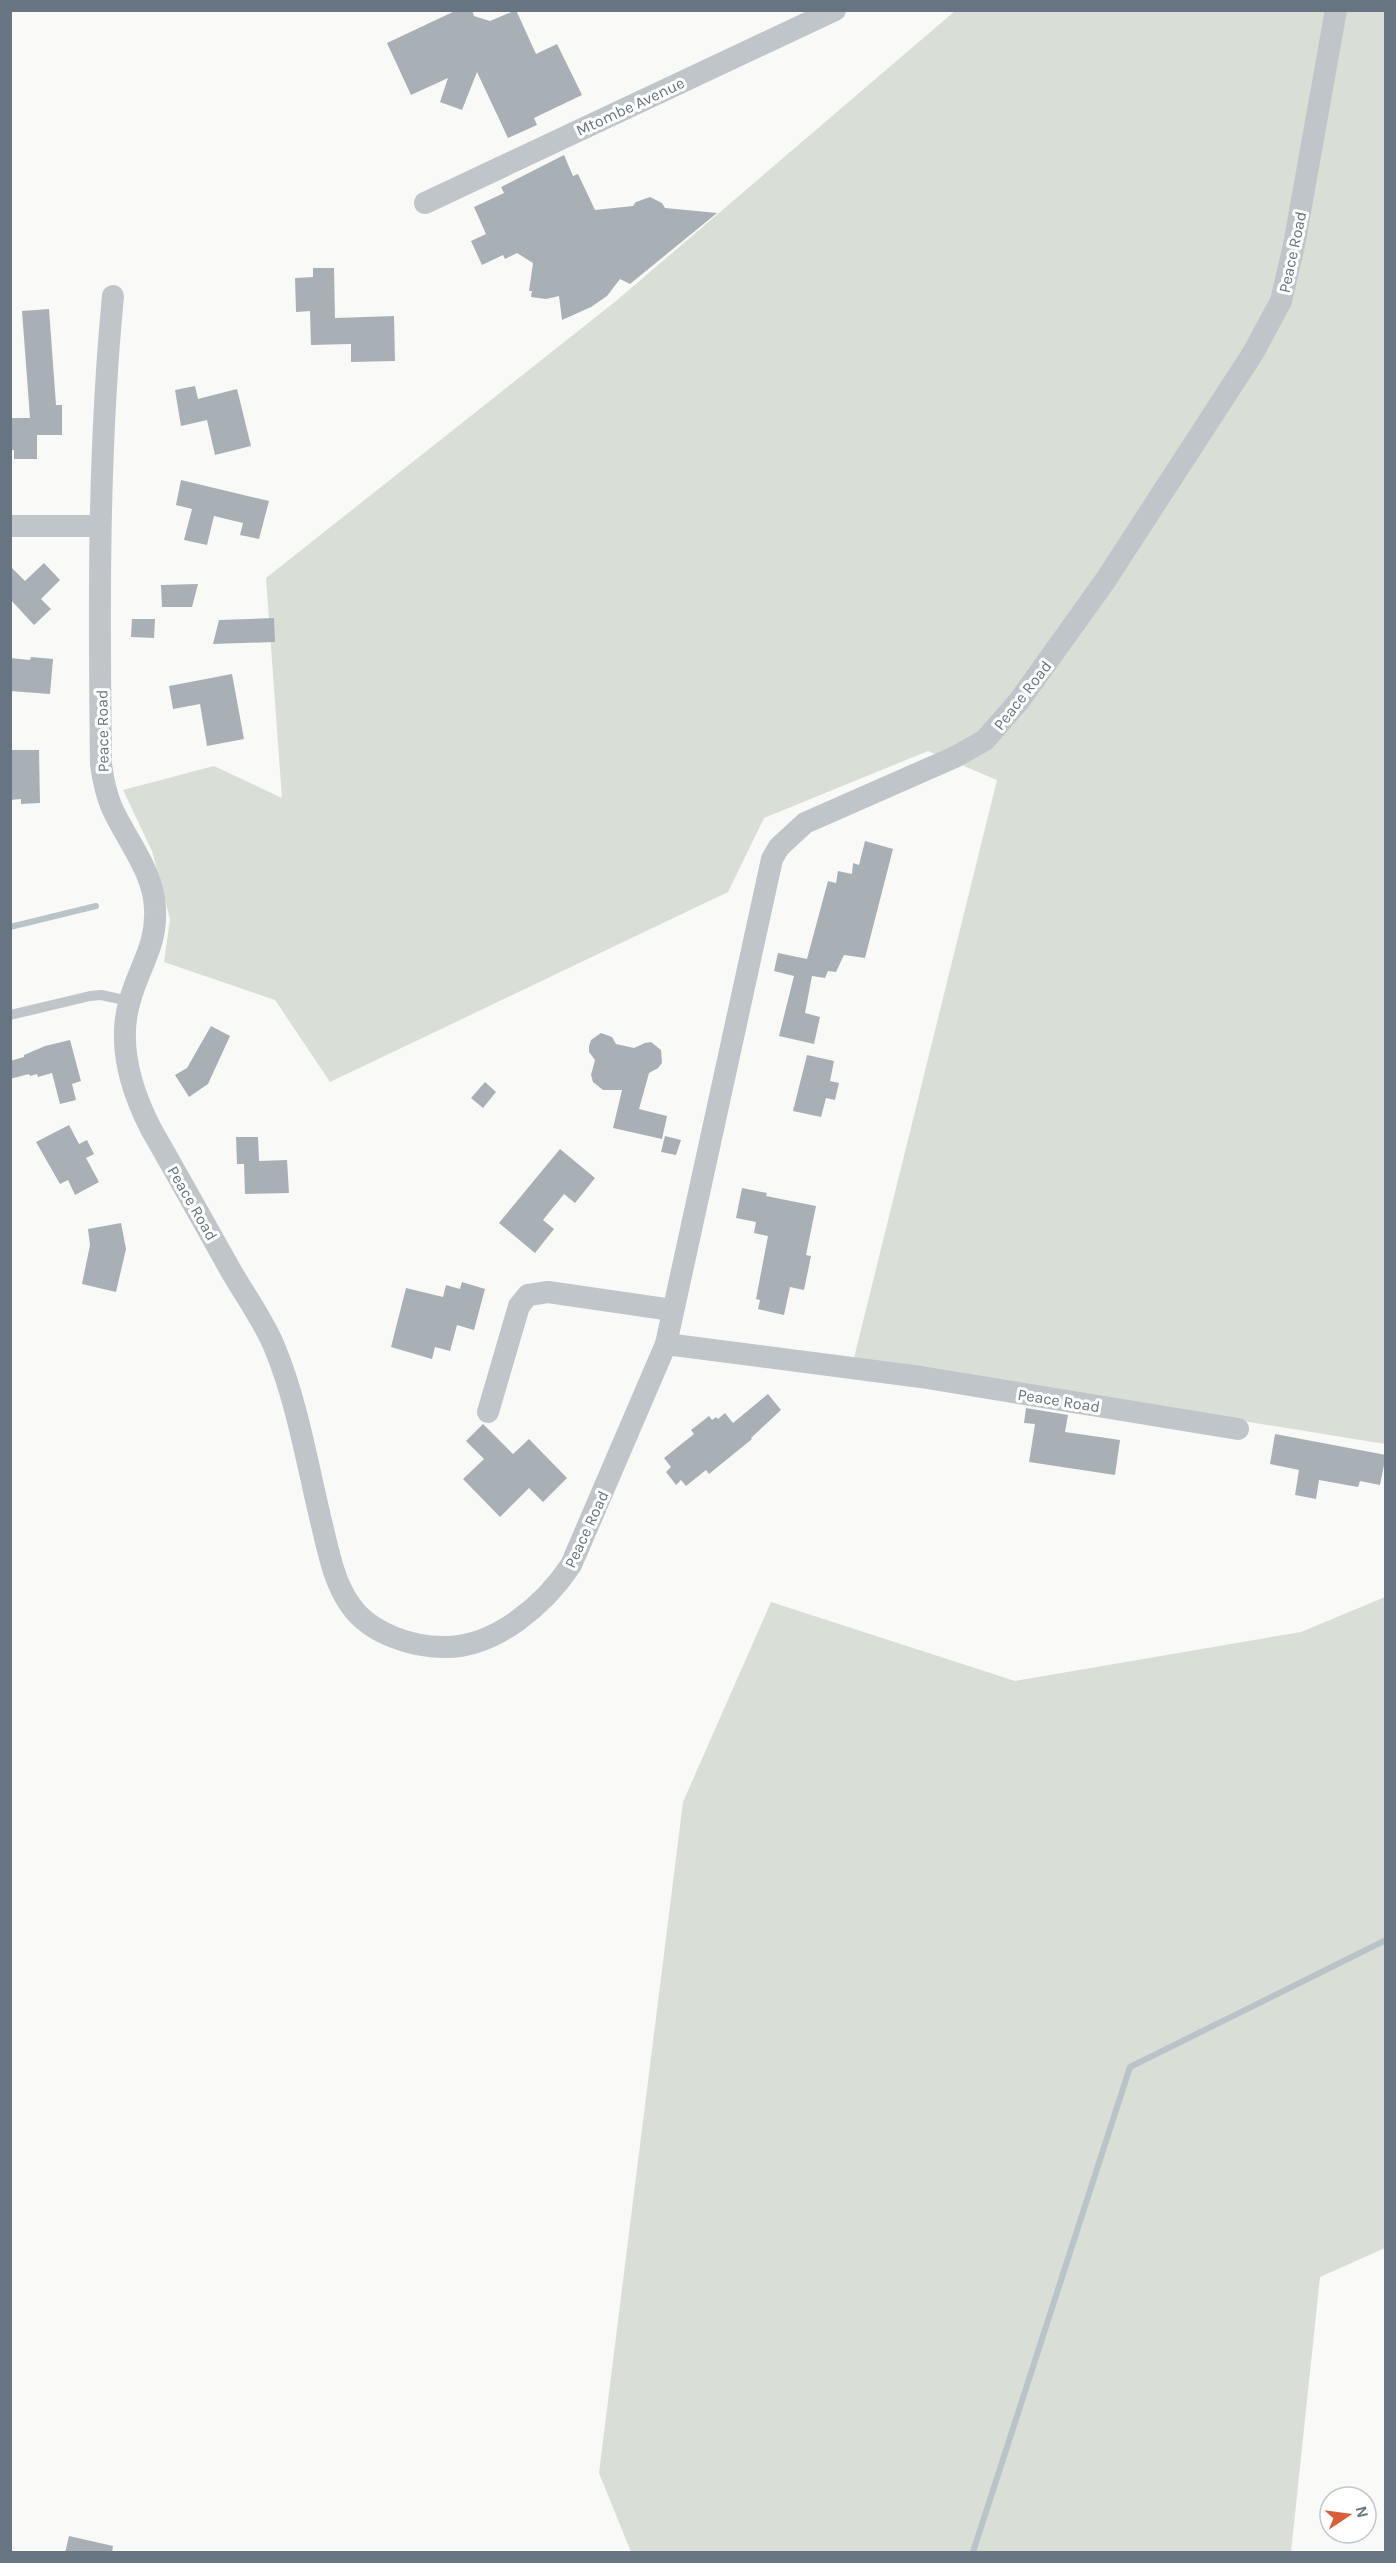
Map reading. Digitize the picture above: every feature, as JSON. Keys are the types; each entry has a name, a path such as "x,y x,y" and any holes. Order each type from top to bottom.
{"street":[{"name":"Mtombe Avenue","path":"425,203 835,10"},
{"name":"Peace Road","path":"113,296 107,354 99,526 101,764 103,782 113,810 145,870 152,889 155,907 154,938 150,954 129,1001 125,1031 128,1066 137,1099 151,1129 273,1342 289,1391 332,1566 351,1606 377,1629 406,1642 436,1648 453,1647 486,1637 532,1610 553,1589 571,1565 666,1344 772,859 779,846 805,823 955,757 977,746 993,734 1105,581 1253,353 1281,301 1294,245 1336,10"},
{"path":"10,526 99,526"},
{"path":"488,1412 519,1306 528,1295 548,1292 672,1310"},
{"name":"Peace Road","path":"666,1344 921,1377 1238,1429"}],"lane":[{"path":"10,1015 90,996 101,995 129,1001"}],"shaded area":[{"path":"955,11 1385,11 1385,1444 854,1358 997,780 928,751 764,818 728,892 330,1082 275,1000 164,962 170,919 152,851 123,790 214,766 282,798 266,578 616,301"},
{"path":"1385,1597 1385,2248 1320,2277 1291,2552 631,2552 599,2473 683,1802 771,1602 1015,1681 1301,1632"}],"building":[{"path":"457,10 472,10 474,16 490,21 516,10 536,54 557,44 582,95 534,118 537,125 508,138 477,72 462,110 440,102 448,78 411,95 387,43"},
{"path":"564,155 573,176 578,174 595,210 633,206 636,202 650,197 662,203 665,208 717,213 630,284 620,279 607,296 591,307 562,320 559,296 546,299 531,297 532,291 529,291 533,263 517,253 505,259 503,255 482,265 471,241 486,234 474,207 504,193 501,187"},
{"path":"313,268 334,268 335,318 394,316 395,361 351,362 351,344 311,345 310,311 296,312 295,278 313,277"},
{"path":"49,309 56,405 62,405 62,435 37,435 37,459 14,459 14,450 10,450 10,418 30,418 22,311"},
{"path":"195,386 198,399 237,389 251,446 215,455 207,420 181,426 175,390"},
{"path":"181,480 269,501 259,539 240,535 243,523 214,516 207,545 184,540 192,509 176,505"},
{"path":"44,563 60,580 41,599 51,609 34,625 10,599 10,566 25,581"},
{"path":"198,584 192,607 162,607 161,585"},
{"path":"274,618 275,642 213,644 219,620"},
{"path":"132,619 155,619 154,638 131,637"},
{"path":"31,657 53,659 50,694 10,691 10,658 30,660"},
{"path":"232,674 244,739 207,746 200,704 173,709 169,686"},
{"path":"10,750 39,750 40,803 21,804 21,799 10,800"},
{"path":"865,841 893,849 865,958 844,955 836,972 828,971 825,978 812,976 805,1013 820,1017 814,1044 779,1036 794,976 774,971 778,953 807,959 828,881 836,883 838,871 852,874 853,863 859,865"},
{"path":"211,1026 230,1036 208,1084 189,1097 175,1075 187,1068"},
{"path":"601,1033 612,1037 616,1044 634,1048 651,1042 661,1050 662,1063 649,1073 639,1109 667,1116 662,1139 613,1128 622,1090 603,1090 593,1082 591,1075 595,1060 589,1052 589,1046 591,1040"},
{"path":"70,1040 81,1081 72,1084 76,1100 60,1104 52,1073 38,1077 37,1074 30,1076 29,1074 10,1079 10,1061 24,1057 45,1046"},
{"path":"807,1055 834,1061 830,1081 839,1083 835,1100 826,1098 821,1117 793,1111"},
{"path":"485,1082 496,1092 483,1108 471,1098"},
{"path":"69,1125 79,1144 87,1140 94,1154 86,1158 99,1182 75,1195 68,1180 60,1184 36,1142"},
{"path":"665,1136 681,1140 676,1155 661,1152"},
{"path":"236,1137 258,1137 259,1161 287,1160 289,1193 245,1194 244,1164 237,1164"},
{"path":"560,1149 595,1178 575,1203 564,1194 543,1220 554,1229 535,1253 499,1223"},
{"path":"742,1188 767,1193 766,1196 816,1206 806,1255 811,1256 804,1290 790,1287 784,1315 758,1309 760,1300 756,1299 768,1236 754,1233 756,1222 736,1218"},
{"path":"121,1223 126,1249 116,1292 82,1284 90,1245 88,1229"},
{"path":"462,1282 485,1289 474,1330 457,1325 450,1351 435,1347 432,1359 391,1347 406,1288 443,1297 446,1285 460,1289"},
{"path":"768,1394 781,1410 752,1439 709,1474 706,1470 686,1486 681,1480 676,1485 666,1472 671,1467 664,1458 694,1434 691,1430 709,1416 712,1420 716,1417 718,1419 725,1413 733,1423"},
{"path":"1026,1408 1068,1415 1065,1432 1120,1440 1115,1475 1029,1462 1035,1424 1024,1423"},
{"path":"483,1424 513,1454 529,1439 567,1478 543,1502 529,1488 500,1517 463,1479 484,1459 466,1441"},
{"path":"1275,1434 1386,1455 1380,1485 1360,1481 1358,1487 1319,1480 1316,1499 1295,1495 1299,1470 1270,1464"},
{"path":"69,2536 113,2546 112,2553 65,2553"}],"waterway":[{"path":"10,927 96,906"},
{"path":"973,2552 1130,2067 1386,1940"}]}
